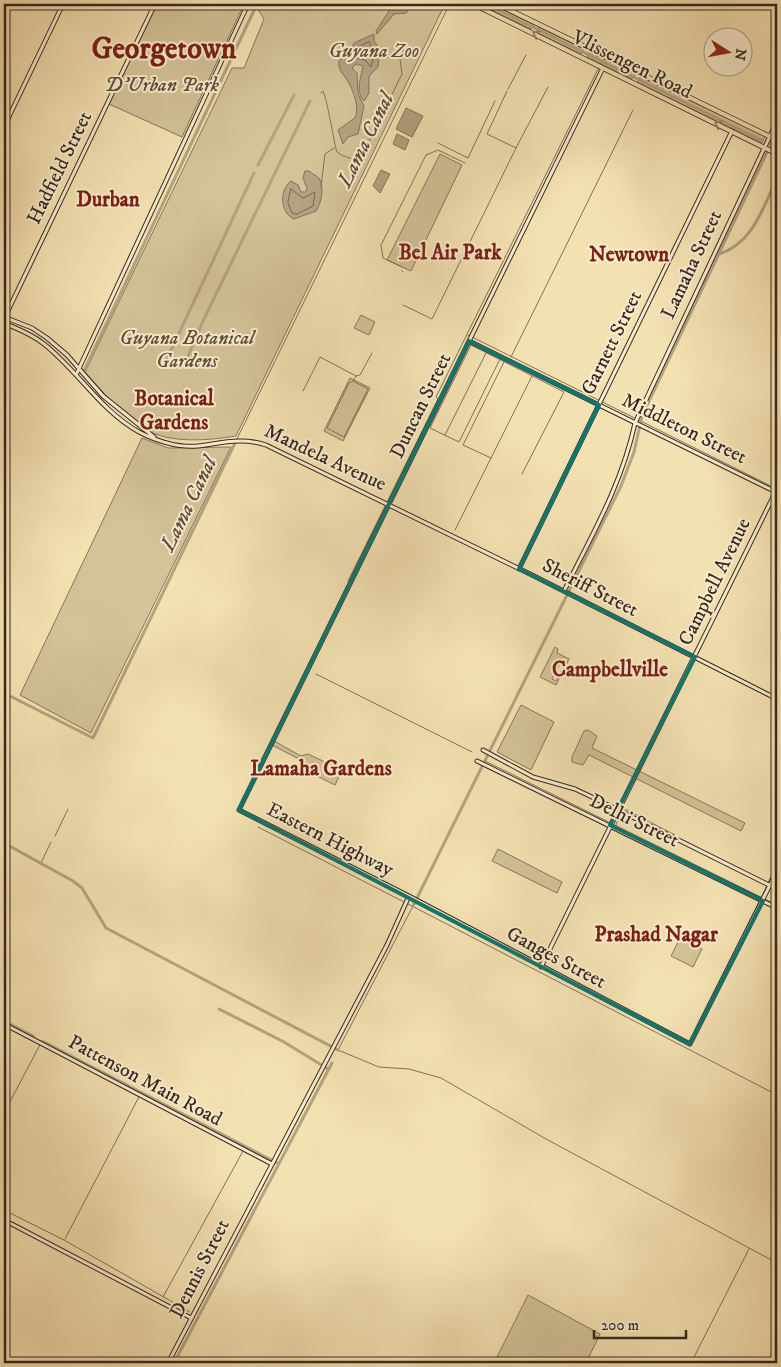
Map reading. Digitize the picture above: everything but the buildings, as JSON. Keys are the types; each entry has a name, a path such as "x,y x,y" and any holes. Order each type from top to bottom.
{"main road":[{"name":"Vlissengen Road","path":"473,4 777,154"},
{"path":"497,4 774,138"}],"street":[{"path":"4,127 63,4"},
{"name":"Hadfield Street","path":"4,318 155,4"},
{"path":"76,375 248,4"},
{"name":"Duncan Street","path":"239,810 304,674 603,68"},
{"name":"Lamaha Street","path":"636,423 764,147 774,138 777,121"},
{"name":"Garnett Street","path":"519,568 732,131"},
{"name":"Mandela Avenue","path":"4,318 32,328 47,338 67,355 103,396 123,414 159,440"},
{"name":"Mandela Avenue","path":"4,323 28,333 43,343 100,402 140,433 177,445 196,446 230,440 256,441 388,504"},
{"name":"Middleton Street","path":"469,341 777,491"},
{"path":"564,591 617,485 628,457 636,423"},
{"name":"Campbell Avenue","path":"541,967 777,491"},
{"name":"Sheriff Street","path":"388,504 777,699"},
{"name":"Delhi Street","path":"483,750 533,777 575,789 777,889"},
{"name":"Delhi Street","path":"477,761 611,824 777,908"},
{"name":"Eastern Highway","path":"239,810 410,897"},
{"path":"762,899 777,871"},
{"path":"272,1164 387,945 405,902 410,897"},
{"name":"Ganges Street","path":"410,897 420,904 690,1044 762,899"},
{"name":"Pattenson Main Road","path":"4,1024 272,1164"},
{"name":"Dennis Street","path":"168,1363 272,1164"},
{"path":"4,1220 191,1318"}],"highlighted area":[{"path":"469,341 599,405 519,569 695,657 610,825 763,901 690,1044 239,810"}],"green space":[{"name":"D'Urban Park","path":"157,4 244,4 182,137 109,104"},
{"name":"Guyana Botanical Gardens","path":"259,4 445,4 236,436 196,440 165,437 146,430 127,416 85,372 232,68 244,68 264,19 259,11"},
{"path":"479,4 491,4 534,24 531,29"},
{"path":"539,27 584,49 581,54 536,32"},
{"path":"589,52 635,74 632,79 587,57"},
{"path":"640,77 765,136 762,143 637,82"},
{"path":"440,154 462,165 411,271 387,260"},
{"path":"361,315 375,322 369,335 354,328"},
{"path":"350,378 370,388 343,441 324,431"},
{"path":"142,438 168,448 231,447 91,733 20,695"},
{"path":"555,647 558,649 557,653 569,659 556,685 540,677","holes":["562,659 566,661 556,681 552,679"]},
{"path":"521,705 554,722 531,770 497,752"},
{"path":"588,730 597,736 592,748 745,823 741,831 589,755 583,765 572,762 572,757 584,731"},
{"path":"274,741 301,756 308,754 342,770 335,785 301,768 299,759 272,745"},
{"path":"498,849 562,882 557,893 492,861"},
{"path":"680,938 702,949 693,967 671,956"},
{"path":"528,1295 600,1334 586,1363 494,1363"}],"water":[{"path":"368,4 392,4 393,10 398,9 401,4 409,4 410,8 406,13 394,14 377,34 376,31 389,11 388,7"},
{"path":"374,34 374,41 380,50 378,67 369,76 369,93 364,101 359,89 363,66 356,64 352,68 357,73 358,94 364,106 358,134 348,137 343,144 338,130 355,118 357,109 353,93 340,69 339,61 349,53 354,43"},
{"path":"406,108 423,116 412,137 396,129"},
{"path":"397,134 409,140 405,150 393,144"},
{"path":"381,170 390,174 380,193 373,186"},
{"path":"305,171 309,171 319,178 322,186 321,200 316,211 294,219 289,216 284,207 284,190 291,181 298,185 301,192 306,192 307,188 303,178"}],"waterway":[{"path":"84,371 257,4"},
{"path":"486,4 761,140"},
{"name":"Lama Canal","path":"235,443 449,5"},
{"path":"321,93 323,91 337,152 359,161 402,74 400,59 404,49"},
{"path":"508,89 526,55"},
{"path":"348,581 438,399 436,397 602,61"},
{"path":"507,91 487,134 516,148 548,87"},
{"path":"258,165 294,95"},
{"path":"186,361 203,321 310,101"},
{"path":"438,143 468,158 495,101"},
{"path":"511,357 633,110"},
{"path":"413,906 621,486 634,452 642,416 777,131"},
{"path":"321,187 325,154 334,148"},
{"path":"403,305 432,319 516,148"},
{"path":"402,267 383,258 381,245 426,155 438,150 465,163"},
{"path":"167,359 254,173"},
{"path":"719,254 731,249 749,233 756,223 777,178"},
{"path":"468,335 773,487"},
{"path":"500,359 459,442 430,428 471,345 564,392 522,474"},
{"path":"353,381 349,383 327,428 344,437 368,389 353,381 356,376 360,375 372,353"},
{"path":"445,435 486,353"},
{"path":"303,391 320,357 356,376"},
{"path":"491,458 463,445 504,362"},
{"path":"455,530 532,376"},
{"name":"Lama Canal","path":"4,693 93,738 235,443"},
{"path":"316,674 472,752"},
{"path":"485,761 777,905"},
{"path":"616,825 623,808 675,835"},
{"path":"55,836 68,809"},
{"path":"258,827 404,902"},
{"path":"41,863 51,842"},
{"path":"4,843 73,881 82,888 106,928 338,1050"},
{"path":"762,896 777,863"},
{"path":"697,1026 760,900"},
{"path":"408,904 777,1095"},
{"path":"413,906 338,1050 379,1067 409,1069 441,1078 546,1139 777,1263"},
{"path":"219,1009 284,1042 328,1069"},
{"path":"4,1021 33,1036"},
{"path":"4,1113 42,1041"},
{"path":"42,1041 279,1164"},
{"path":"174,1363 332,1063"},
{"path":"65,1239 141,1093"},
{"path":"163,1297 243,1151"},
{"path":"4,1210 64,1240 190,1312"},
{"path":"691,1363 749,1249"}],"district":[{"name":"Georgetown","path":"164,49"},
{"name":"Durban","path":"108,200"},
{"name":"Bel Air Park","path":"450,253"},
{"name":"Newtown","path":"629,255"},
{"name":"Botanical Gardens","path":"174,411"},
{"name":"Campbellville","path":"610,670"},
{"name":"Lamaha Gardens","path":"321,769"},
{"name":"Prashad Nagar","path":"656,935"}],"park label":[{"name":"Guyana Zoo","path":"374,51"}]}
